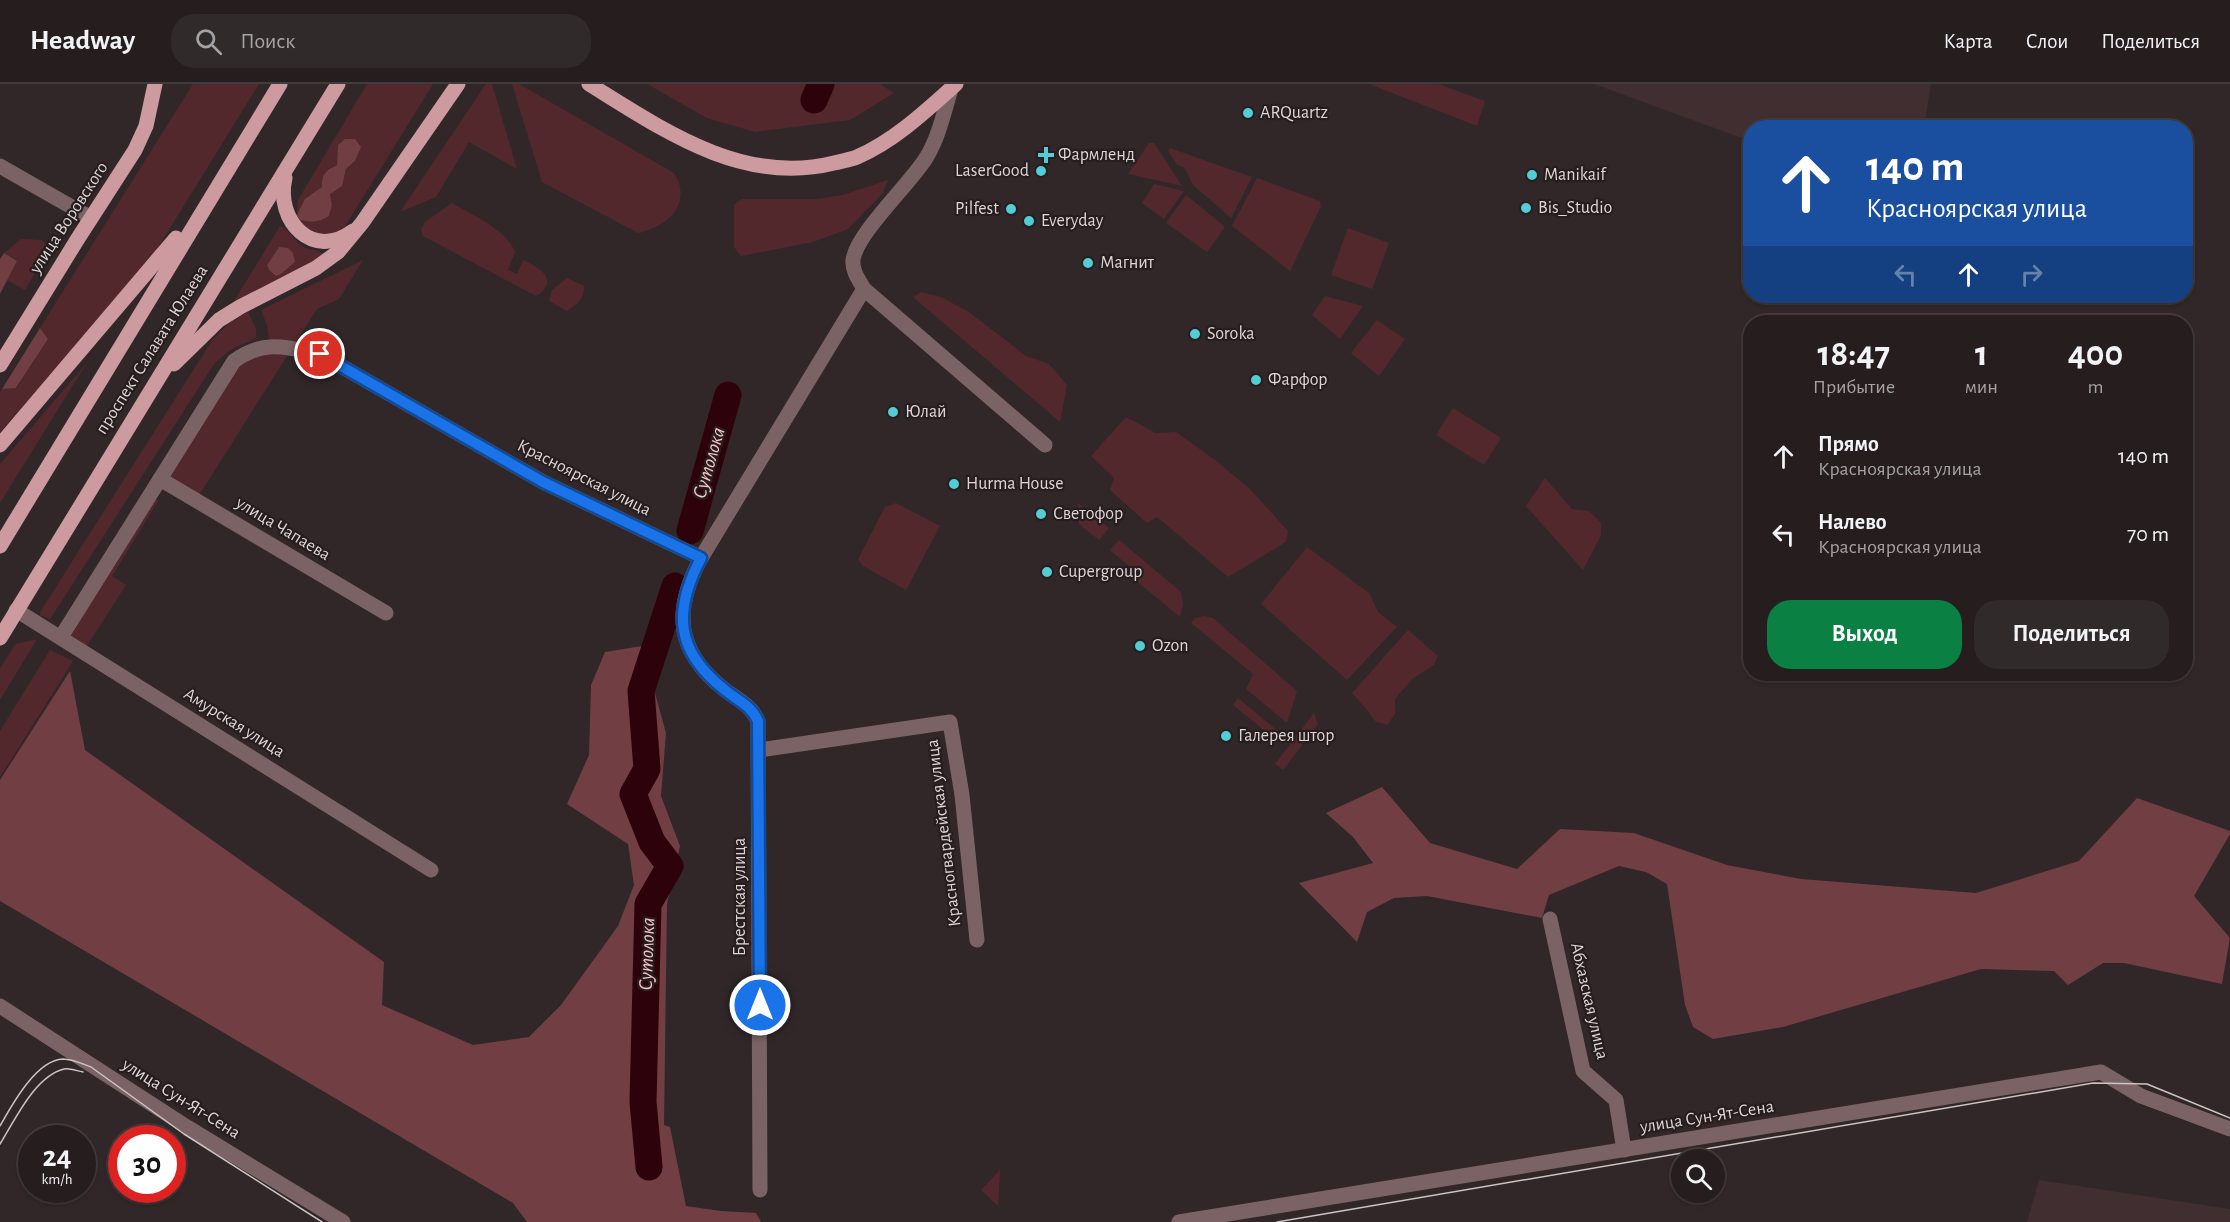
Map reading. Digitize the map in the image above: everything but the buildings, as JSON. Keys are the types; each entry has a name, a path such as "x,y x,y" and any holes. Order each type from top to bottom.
{"main road":[{"name":"улица Воровского","path":"0,365 135,150 146,126 155,84"},
{"name":"проспект Салавата Юлаева","path":"0,546 280,84"},
{"name":"проспект Салавата Юлаева","path":"0,638 338,84"},
{"path":"150,390 219,320 327,260 349,241 458,84"},
{"path":"589,84 658,127 713,153 767,168 815,168 855,158 889,140 954,86"},
{"path":"288,165 282,195 290,221 298,231 317,240 328,241 349,234 362,224"},
{"path":"0,445 142,280 220,181"}],"street":[{"path":"954,86 926,158 858,244 853,260 854,271 864,289 1045,445"},
{"path":"0,166 91,218"},
{"path":"701,558 864,289"},
{"name":"Красноярская улица","path":"61,637 234,361 260,347 292,348 320,354 543,482 701,558"},
{"name":"улица Чапаева","path":"160,479 386,613"},
{"name":"Брестская улица","path":"701,558 686,590 682,608 683,629 690,649 701,666 726,691 750,707 758,721 760,1190"},
{"name":"Амурская улица","path":"16,610 431,870"},
{"name":"Красногвардейская улица","path":"759,750 950,722 962,795 977,940"},
{"name":"Абхазская улица","path":"1550,919 1583,1071 1616,1100 1624,1150"},
{"name":"улица Сун-Ят-Сена","path":"0,1006 187,1127 343,1222"},
{"name":"улица Сун-Ят-Сена","path":"1179,1222 2101,1072 2141,1096 2230,1130"}],"shaded area":[{"path":"193,84 259,84 146,267 0,432 0,392 2,389 17,388 48,339 40,328"},
{"path":"367,84 433,84 342,231 320,236 304,227 298,219 314,222 329,216 332,205 330,194 345,176 346,169 355,161 337,159 337,165 330,168 322,179 322,187 297,215 298,200"},
{"path":"486,84 492,84 517,169 469,142 436,197 400,212"},
{"path":"512,84 519,84 674,173 681,194 674,212 659,225 638,233 542,182"},
{"path":"647,84 880,84 894,93 850,120 755,132 707,118"},
{"path":"1369,84 1438,84 1485,101 1477,126"},
{"path":"1594,84 1931,84 1925,120 1743,120 1743,138"},
{"path":"345,139 355,139 361,147 355,161 346,169 342,186 330,194 332,205 329,216 314,222 298,219 297,215 305,199 322,187 325,173 337,165 338,145"},
{"path":"1149,143 1154,143 1182,186 1128,174"},
{"path":"1170,148 1252,177 1231,218 1193,185 1184,167 1177,165 1168,151"},
{"path":"1257,178 1320,201 1321,206 1290,271 1232,226"},
{"path":"888,180 883,193 848,229 813,242 741,256 734,247 734,205 742,199 817,199 843,195"},
{"path":"1154,184 1184,191 1164,219 1142,203"},
{"path":"1186,195 1225,227 1207,252 1166,223"},
{"path":"452,203 488,223 504,236 515,252 508,270 517,274 523,260 541,270 547,279 547,285 543,290 536,296 423,236 421,229 425,222"},
{"path":"280,226 302,246 319,251 324,255 237,303 234,301","holes":["279,247 295,262 281,274 267,265"]},
{"path":"1348,228 1389,243 1372,289 1331,275"},
{"path":"21,239 42,240 49,248 25,290 7,280 17,261 4,253"},
{"path":"279,247 288,248 293,253 295,262 276,276 267,265"},
{"path":"4,253 17,261 0,294 0,259"},
{"path":"363,260 339,299 317,309 296,342 269,339 261,310"},
{"path":"567,278 584,286 584,291 582,298 567,311 549,301 552,290"},
{"path":"921,292 941,297 969,312 1026,356 1049,364 1067,385 1060,422 913,297"},
{"path":"1325,296 1363,306 1340,339 1312,315"},
{"path":"248,312 256,329 256,338 230,350 214,364 50,619 40,615 213,339 228,324"},
{"path":"1377,320 1405,339 1379,376 1351,353"},
{"path":"40,328 48,339 16,388 2,389"},
{"path":"266,351 287,356 198,497 167,478 237,364"},
{"path":"86,364 0,503 0,464"},
{"path":"1453,408 1501,438 1484,465 1436,435"},
{"path":"1126,417 1156,433 1176,432 1215,460 1250,489 1288,531 1286,542 1228,577 1157,517 1147,523 1110,490 1114,478 1091,456"},
{"path":"1545,478 1572,509 1589,511 1601,523 1601,535 1583,570 1526,506"},
{"path":"153,498 158,501 112,576 126,585 86,647 65,634"},
{"path":"896,503 940,526 906,590 863,566 858,559 885,507"},
{"path":"1078,503 1109,528 1099,540 1079,524"},
{"path":"1119,540 1181,592 1183,605 1180,617 1127,573 1131,568 1110,550"},
{"path":"1307,547 1369,593 1378,612 1397,627 1347,680 1261,604"},
{"path":"1204,616 1213,618 1297,691 1287,723 1246,689 1253,674 1191,623 1195,618"},
{"path":"1408,630 1438,656 1434,665 1412,679 1395,699 1395,714 1387,725 1375,721 1352,693"},
{"path":"37,639 0,700 0,669 15,644"},
{"path":"642,646 666,733 661,796 680,846 667,904 664,1125 670,1127 686,1206 756,1213 761,1222 527,1222 513,1203 0,901 0,780 70,671 85,750 384,962 382,1005 473,1045 529,1037 561,1005 618,926 634,885 628,844 567,804 589,755 591,685 605,652"},
{"path":"50,650 73,661 0,777 0,731"},
{"path":"1238,698 1279,732 1276,740 1233,705"},
{"path":"1314,713 1318,724 1283,770 1275,764"},
{"path":"1382,787 1430,843 1517,869 1560,829 1634,833 1727,865 1801,879 1976,893 2079,861 2137,798 2230,831 2194,896 2230,938 2222,984 2124,963 2103,963 2068,985 2054,971 1981,969 1783,1027 1713,1039 1693,1027 1685,1005 1667,884 1646,872 1619,866 1549,895 1542,918 1427,896 1394,898 1367,912 1357,942 1299,883 1373,863 1353,837 1326,813"},
{"path":"1000,1170 998,1206 981,1190"},
{"path":"2039,1180 2230,1209 2230,1222 2027,1222"}],"waterway":[{"name":"Сутолока","path":"814,100 821,84"},
{"name":"Сутолока","path":"690,531 728,395"},
{"name":"Сутолока","path":"649,1167 643,1102 648,904 670,866 652,842 633,794 647,769 641,691 675,586"}],"tram line":[{"path":"0,1126 26,1085 43,1067 53,1061 63,1059 74,1061 91,1067 184,1134 322,1222"},
{"path":"0,1144 27,1100 44,1080 64,1069 83,1072"},
{"path":"1277,1222 2093,1083 2147,1084 2230,1118"}],"place":[{"name":"ARQuartz","path":"1248,113"},
{"name":"Фармленд","path":"1046,155"},
{"name":"LaserGood","path":"1041,171"},
{"name":"Manikaif","path":"1532,175"},
{"name":"Bis_Studio","path":"1526,208"},
{"name":"Pilfest","path":"1011,209"},
{"name":"Everyday","path":"1029,221"},
{"name":"Магнит","path":"1088,263"},
{"name":"Soroka","path":"1195,334"},
{"name":"Фарфор","path":"1256,380"},
{"name":"Юлай","path":"893,412"},
{"name":"Hurma House","path":"954,484"},
{"name":"Светофор","path":"1041,514"},
{"name":"Cupergroup","path":"1047,572"},
{"name":"Ozon","path":"1140,646"},
{"name":"Галерея штор","path":"1226,736"}],"route":[{"path":"320,354 543,482 701,558 686,590 682,608 683,629 690,649 701,666 714,681 750,707 758,721 760,1005"}]}
